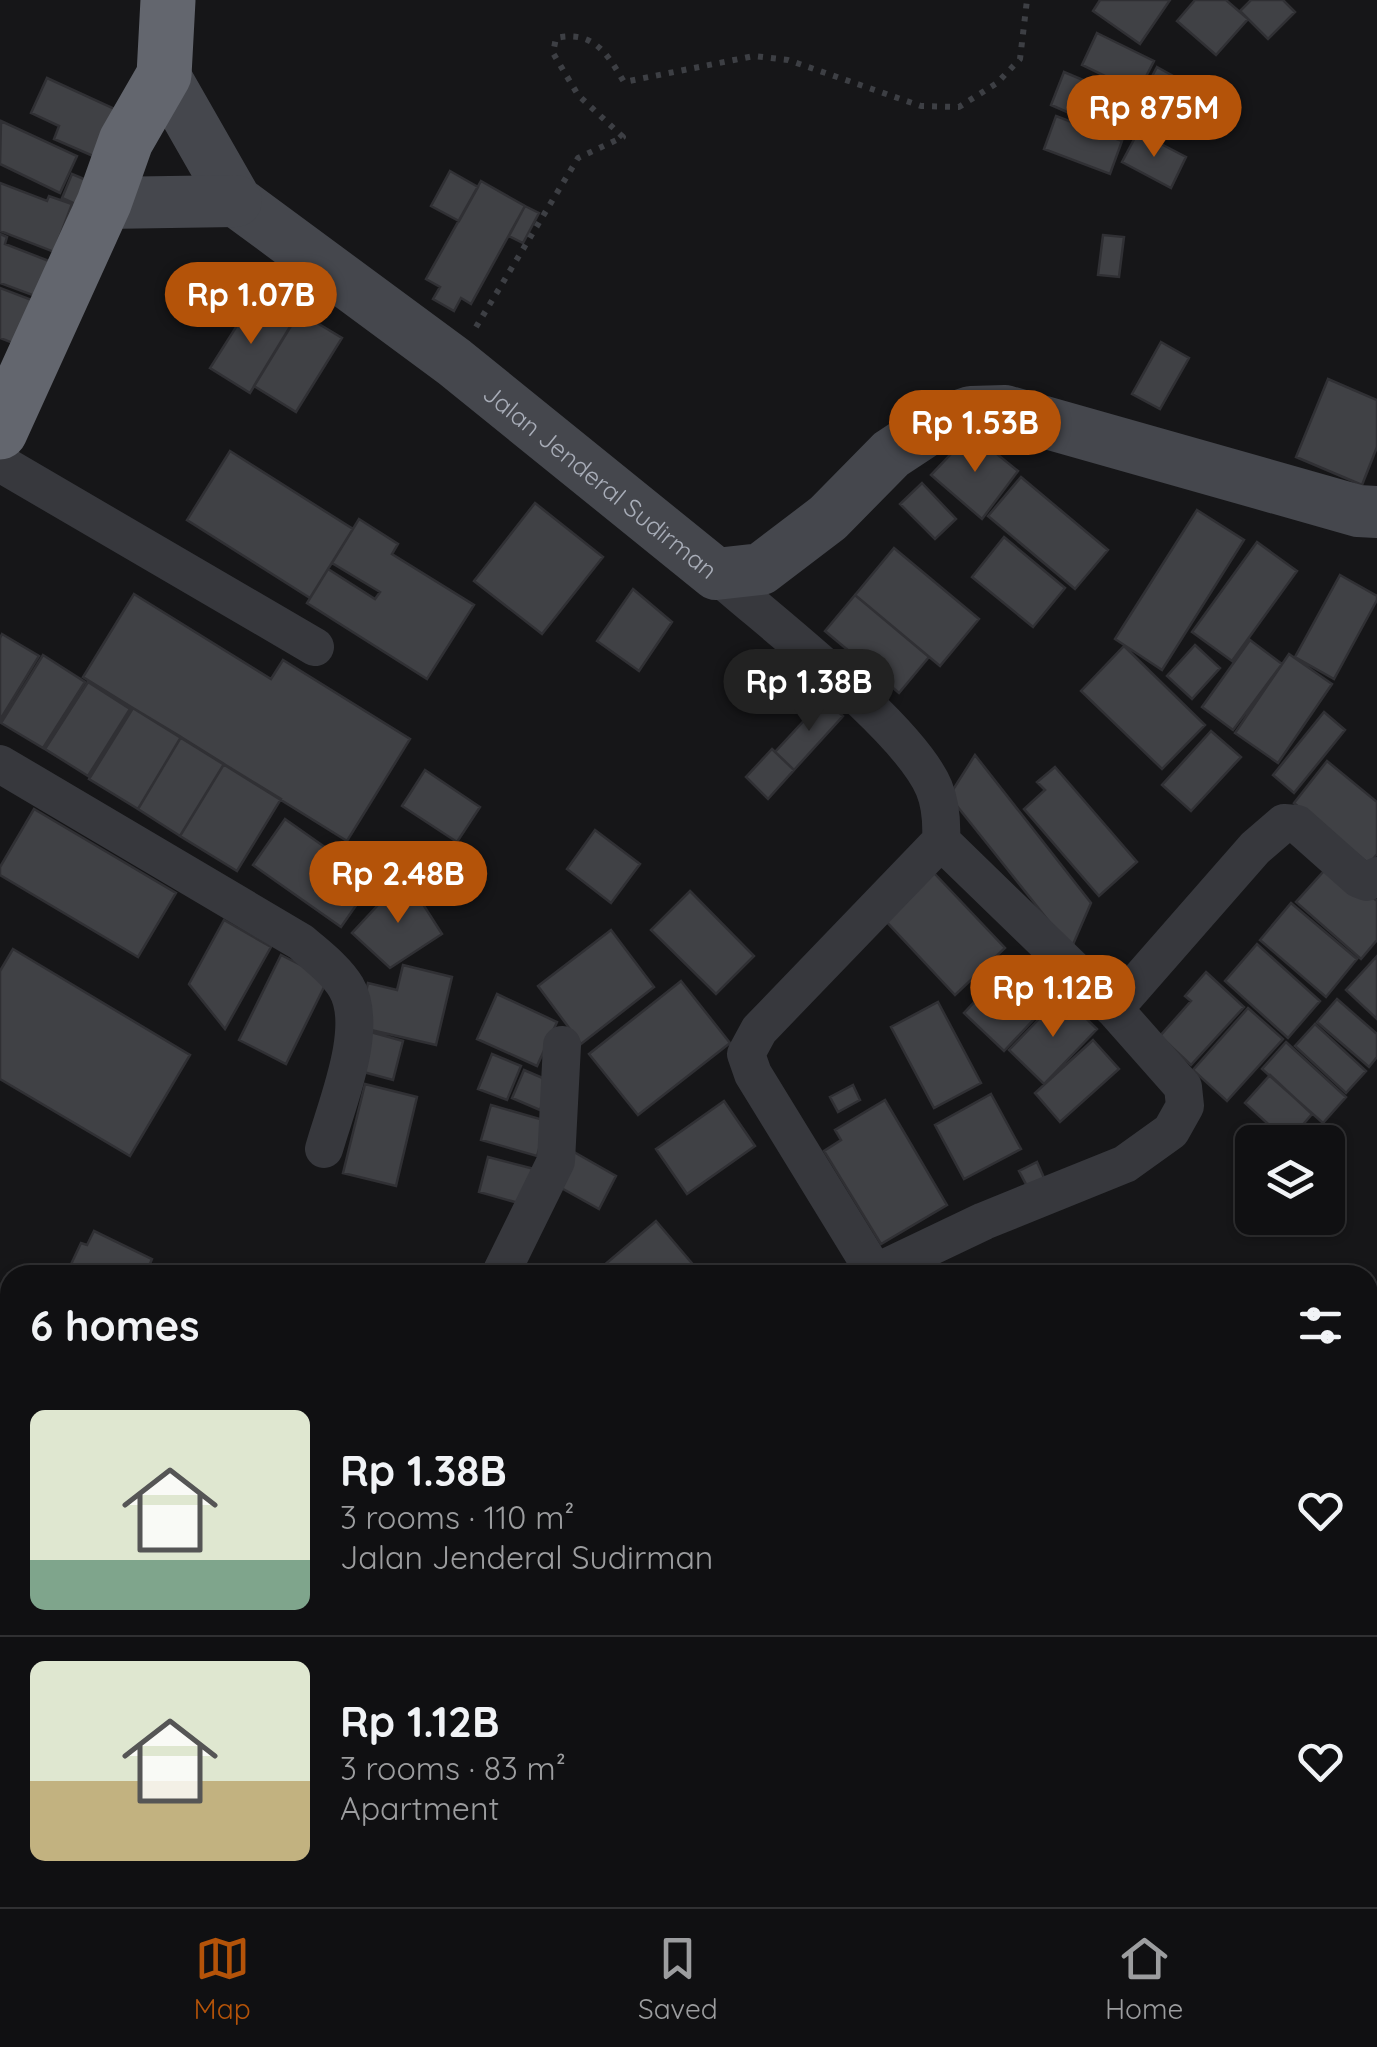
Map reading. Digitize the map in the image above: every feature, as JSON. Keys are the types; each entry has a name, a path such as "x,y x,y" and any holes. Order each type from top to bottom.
{"highway":[{"path":"0,432 104,203 126,141 164,75 168,0"}],"main road":[{"name":"Jalan Jenderal Sudirman","path":"164,75 236,200 454,362 716,574 760,569 828,518 891,454 938,423 971,412 1005,410 1198,468 1358,511 1377,512"},
{"path":"104,203 236,200"}],"street":[{"path":"0,464 315,647"},
{"path":"716,574 905,742 935,790 941,840 1114,1009 1183,1088 1185,1106 1171,1131 1125,1164 984,1221 892,1265"},
{"path":"0,764 302,942 347,988 358,1021 324,1149"},
{"path":"1114,1009 1255,848 1284,823 1297,824 1360,879 1367,882 1377,876"},
{"path":"868,1265 753,1074 746,1054 760,1030 941,840"},
{"path":"505,1265 556,1161 562,1045"}],"path":[{"path":"454,362 578,158 622,138 578,95 553,54 556,38 575,34 603,47 624,82 754,56 788,60 921,106 959,106 997,82 1020,59 1027,0"}],"building":[{"path":"1100,0 1170,0 1140,44 1093,11"},
{"path":"1195,0 1226,0 1248,19 1216,55 1177,21"},
{"path":"1251,0 1283,0 1295,12 1268,39 1240,11"},
{"path":"1097,33 1154,61 1138,92 1082,65"},
{"path":"1157,67 1202,92 1185,124 1140,99"},
{"path":"1064,72 1126,98 1113,132 1051,105"},
{"path":"47,78 128,115 107,162 54,139 59,126 31,113"},
{"path":"1056,116 1122,141 1110,174 1044,149"},
{"path":"1,121 77,156 60,193 0,164"},
{"path":"1138,132 1186,157 1171,188 1122,162"},
{"path":"450,171 478,187 459,221 431,206"},
{"path":"72,174 91,182 80,206 62,198"},
{"path":"481,181 525,206 471,304 461,298 454,311 433,299 440,287 426,279"},
{"path":"0,183 47,201 49,196 72,204 54,252 0,231"},
{"path":"525,206 539,213 523,243 509,236"},
{"path":"0,234 7,237 5,244 49,261 35,296 0,283"},
{"path":"1103,235 1124,237 1119,277 1098,275"},
{"path":"0,288 50,307 33,351 0,338"},
{"path":"252,302 291,326 250,393 210,368"},
{"path":"299,312 342,338 296,412 254,386"},
{"path":"1161,342 1189,358 1160,409 1132,394"},
{"path":"1328,379 1377,400 1377,447 1362,485 1296,457"},
{"path":"971,433 1018,471 982,519 931,475"},
{"path":"230,451 353,529 310,598 187,520"},
{"path":"1021,477 1108,550 1075,589 988,516"},
{"path":"922,483 956,519 935,539 900,504"},
{"path":"535,503 603,557 542,634 474,581"},
{"path":"1197,510 1244,540 1162,670 1115,639"},
{"path":"359,519 398,544 392,554 474,605 427,679 307,603 328,569 375,599 380,592 332,563"},
{"path":"1004,537 1065,588 1033,627 972,577"},
{"path":"1257,542 1297,571 1232,661 1192,632"},
{"path":"894,548 979,619 940,666 855,595"},
{"path":"1340,575 1377,596 1377,600 1334,679 1295,657"},
{"path":"633,589 672,622 639,671 597,641"},
{"path":"134,594 271,679 283,660 410,739 347,841 83,677"},
{"path":"855,595 929,657 899,693 825,631"},
{"path":"2,634 39,656 0,720 0,638"},
{"path":"1250,640 1282,664 1233,730 1202,707"},
{"path":"1195,645 1220,668 1192,699 1167,676"},
{"path":"1124,646 1205,725 1162,769 1081,691"},
{"path":"1289,654 1332,684 1278,763 1235,733"},
{"path":"43,655 85,682 43,748 1,723"},
{"path":"762,655 780,667 768,685 750,672"},
{"path":"88,682 130,709 88,776 45,749"},
{"path":"824,699 843,716 794,770 775,752"},
{"path":"133,708 181,737 138,809 89,779"},
{"path":"1324,712 1345,730 1294,793 1273,775"},
{"path":"1211,731 1241,757 1191,811 1162,785"},
{"path":"181,737 224,764 180,836 138,809"},
{"path":"772,749 794,770 768,799 746,777"},
{"path":"975,755 1091,903 1071,949 949,796"},
{"path":"1327,761 1377,802 1377,854 1369,864 1294,803"},
{"path":"224,764 281,799 237,871 180,836"},
{"path":"1055,767 1137,862 1099,896 1024,809 1045,790 1037,782"},
{"path":"425,770 480,807 457,842 402,806"},
{"path":"34,809 176,893 138,957 0,875 0,867"},
{"path":"285,819 373,881 341,927 253,865"},
{"path":"595,830 640,864 611,903 567,869"},
{"path":"1332,862 1377,901 1377,940 1361,959 1296,902"},
{"path":"934,873 1005,948 955,995 884,919"},
{"path":"405,876 442,934 390,968 352,933"},
{"path":"690,891 754,956 716,994 651,930"},
{"path":"1291,903 1357,959 1326,997 1260,940"},
{"path":"224,920 271,947 225,1029 189,984"},
{"path":"611,930 654,987 581,1044 538,986"},
{"path":"1257,944 1320,1001 1288,1038 1225,981"},
{"path":"13,949 190,1055 130,1156 0,1079 0,971"},
{"path":"281,955 328,979 286,1064 239,1040"},
{"path":"1377,956 1377,1019 1346,990"},
{"path":"1015,959 1056,996 1004,1051 964,1013"},
{"path":"403,965 452,977 436,1045 358,1027 368,983 397,990"},
{"path":"1206,972 1244,1007 1191,1065 1160,1036 1191,1001 1185,996"},
{"path":"681,981 730,1043 638,1115 589,1054"},
{"path":"497,994 557,1022 537,1066 477,1039"},
{"path":"1062,995 1097,1029 1044,1084 1009,1050"},
{"path":"1337,999 1377,1034 1377,1057 1369,1067 1317,1022"},
{"path":"938,1002 981,1083 934,1108 891,1027"},
{"path":"1248,1008 1283,1039 1227,1101 1193,1070"},
{"path":"1315,1024 1366,1071 1346,1093 1295,1046"},
{"path":"367,1031 403,1041 393,1080 356,1070"},
{"path":"1093,1040 1119,1069 1060,1122 1035,1093"},
{"path":"1286,1042 1346,1097 1323,1123 1262,1069"},
{"path":"492,1054 521,1066 507,1100 478,1089"},
{"path":"524,1070 552,1082 540,1110 512,1098"},
{"path":"1270,1075 1312,1114 1303,1125 1269,1125 1245,1103"},
{"path":"365,1084 417,1097 396,1186 343,1173"},
{"path":"853,1085 860,1100 838,1112 830,1097"},
{"path":"991,1094 1021,1149 964,1179 935,1125"},
{"path":"885,1100 947,1205 881,1244 824,1151 841,1140 835,1130"},
{"path":"724,1101 755,1146 687,1194 656,1149"},
{"path":"491,1105 547,1121 537,1156 481,1140"},
{"path":"574,1152 616,1176 599,1209 556,1185"},
{"path":"488,1157 538,1170 529,1206 479,1192"},
{"path":"1037,1162 1045,1180 1028,1188 1019,1171"},
{"path":"656,1221 693,1265 604,1265"},
{"path":"94,1231 152,1259 149,1265 71,1265 81,1243 87,1245"}]}
